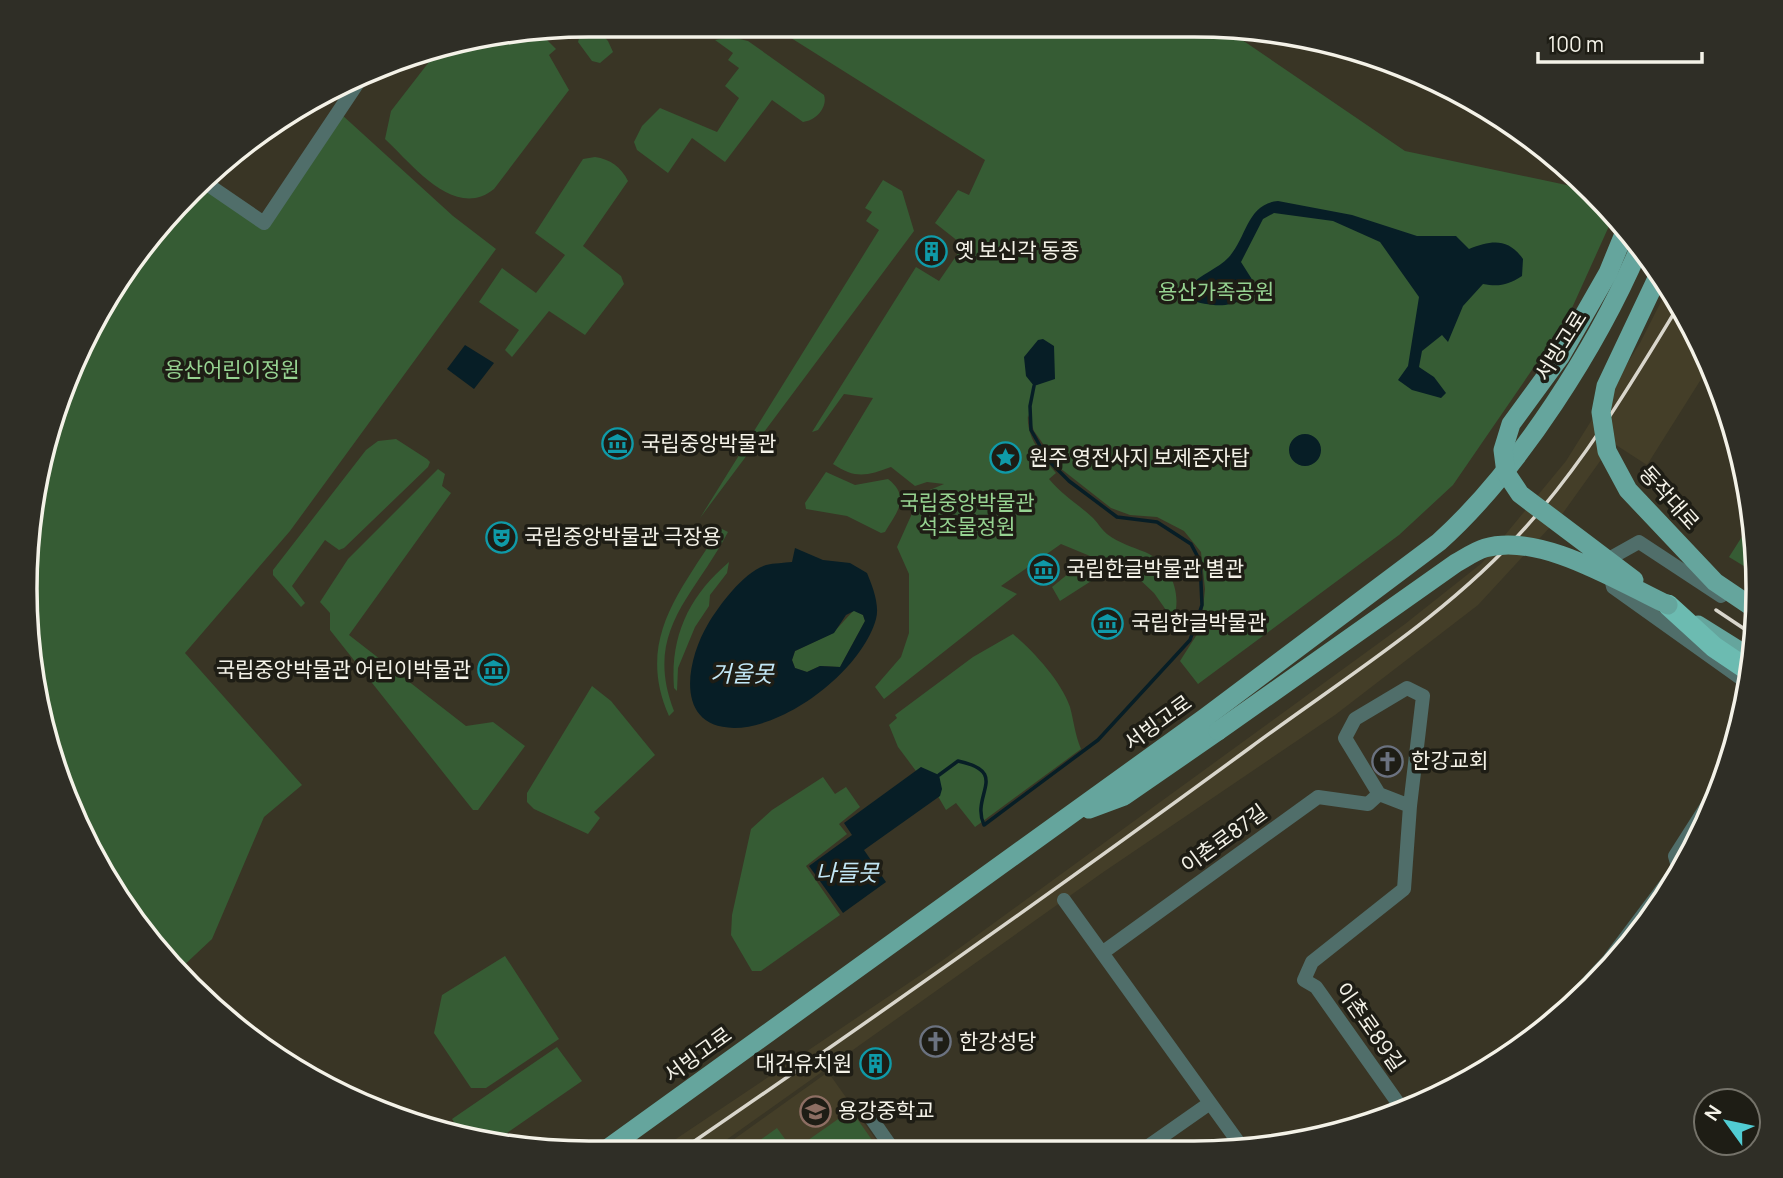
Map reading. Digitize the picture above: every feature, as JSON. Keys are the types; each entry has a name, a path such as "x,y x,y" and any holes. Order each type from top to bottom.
{"highway":[{"path":"1668,605 1714,647 1741,665"}],"main road":[{"path":"1621,240 1608,273 1560,357 1511,424 1503,443 1503,461 1510,482 1520,495 1668,605 1743,653"},
{"name":"서빙고로","path":"618,1141 1406,569 1465,519 1526,443 1597,333 1635,257"},
{"name":"동작대로","path":"1655,285 1606,386 1601,419 1607,451 1614,470 1640,502 1715,582 1746,603"},
{"path":"1068,816 1124,796 1456,563 1486,547 1516,545 1552,550 1668,605"}],"street":[{"path":"211,187 264,223 353,91"},
{"path":"1739,677 1613,587 1610,572 1614,556 1639,542 1745,612"},
{"name":"이촌로89길","path":"1379,794 1345,738 1355,719 1407,688 1423,696 1410,806 1404,889 1312,962 1304,980 1316,987 1398,1102"},
{"path":"1379,794 1410,806"},
{"name":"이촌로87길","path":"1102,953 1318,797 1368,804 1379,794"},
{"path":"1676,858 1686,839"},
{"path":"1064,900 1236,1139"},
{"path":"1156,1141 1210,1103"},
{"path":"871,1118 887,1141"}],"shaded area":[{"path":"1663,298 1703,376 1647,465 1613,443 1563,513 1478,605 1335,715 1102,873 725,1141 673,1141 943,960 1405,624 1482,563 1566,461 1640,343"},
{"name":"용강중학교","path":"828,1072 877,1141 732,1141"}],"green space":[{"path":"579,37 604,37 613,52 600,63 592,61 578,42"},
{"path":"731,37 748,41 824,95 823,109 812,119 803,122 772,100 725,162 692,138 668,173 637,150 634,142 642,126 660,108 717,132 739,98 725,86 739,68 728,60 733,53 715,40"},
{"name":"용산가족공원","path":"789,37 1240,39 1405,151 1570,186 1609,225 1567,319 1453,485 1399,535 1198,684 1180,661 1201,628 1205,589 1201,552 1184,531 1157,517 1130,515 1111,508 1060,468 1034,431 1028,415 1032,439 1056,473 1049,479 1054,485 1093,518 1107,534 1154,557 1168,572 1175,590 1176,610 1173,620 1154,593 1121,562 1060,601 1052,587 1090,556 1061,544 1001,586 1017,594 884,699 875,687 901,657 909,633 909,574 897,547 919,498 925,492 944,484 927,482 915,486 891,467 861,475 833,464 873,398 844,394 818,430 812,432 916,267 939,281 961,249 959,242 935,223 958,190 969,195 985,160"},
{"path":"546,39 556,49 549,55 569,90 494,189 479,197 464,198 449,194 421,174 385,139 391,111 430,61 517,41"},
{"name":"용산어린이정원","path":"341,114 453,216 496,249 290,531 185,653 302,785 264,817 212,939 185,964 151,925 111,865 66,767 47,697 41,661 37,589 41,517 56,446 79,378 111,313 151,253 207,191 262,227"},
{"path":"595,157 614,164 628,181 583,246 621,276 624,284 585,335 549,311 512,357 505,350 519,330 479,302 502,268 536,293 565,255 535,233 583,159"},
{"path":"883,180 902,191 914,231 700,518 879,230 866,221 872,212 865,208"},
{"path":"396,439 427,459 430,462 428,467 344,548 339,550 325,540 292,586 305,603 301,607 273,575 273,570 366,450 378,441"},
{"path":"438,469 445,474 442,486 451,493 349,635 466,726 493,722 525,746 478,810 473,810 330,630 330,613 320,602 348,559"},
{"path":"826,472 855,485 888,479 895,486 899,492 900,505 885,532 881,533 847,516 806,509 805,503"},
{"path":"720,528 728,532 688,596 668,636 666,683 674,711 669,716 660,688 657,663 660,639 678,595"},
{"path":"1743,534 1745,567 1729,557"},
{"path":"729,562 727,573 710,595 709,606 695,627 678,668 677,691 674,688 675,651 685,618 703,589"},
{"path":"854,610 863,615 865,621 840,667 820,666 807,672 795,668 792,660 795,651 833,633"},
{"path":"1013,634 1053,677 1066,697 1081,749 975,827 956,803 946,810 921,767 916,771 898,747 889,725 897,718 895,715 973,657"},
{"path":"592,686 611,701 655,755 594,812 600,818 588,834 534,809 527,802 527,793"},
{"path":"823,777 835,794 846,787 860,807 839,824 847,834 806,866 840,915 761,971 752,971 731,935 732,915 751,829 772,810"},
{"path":"505,956 559,1039 486,1088 471,1088 434,1033 442,995"},
{"path":"557,1047 582,1081 504,1135 455,1124 452,1119"},
{"path":"851,1110 873,1141 807,1141"},
{"path":"777,1128 786,1141 759,1141"}],"water":[{"path":"1278,201 1352,215 1417,236 1456,236 1469,249 1492,243 1505,244 1523,259 1522,276 1503,284 1483,284 1463,306 1448,342 1442,335 1422,351 1419,367 1434,377 1446,393 1441,398 1412,390 1398,380 1408,366 1419,297 1380,242 1333,221 1274,213 1263,219 1241,262 1253,281 1243,298 1227,305 1190,300 1189,287 1229,257 1260,208"},
{"path":"1043,339 1054,346 1055,379 1034,386 1026,376 1024,357 1038,340"},
{"path":"465,345 494,363 474,389 447,369"},
{"path":"1305,434 1316,439 1321,450 1316,461 1305,466 1294,461 1289,450 1294,439"},
{"name":"거울못","path":"795,548 823,560 850,563 867,573 877,608 876,619 868,638 839,676 798,707 754,725 734,728 715,725 701,716 693,704 690,689 691,672 701,638 726,598 749,574 766,565 792,562","holes":["854,611 863,615 865,621 840,667 820,666 807,672 795,668 792,660 795,651 834,633 846,615"]},
{"name":"나들못","path":"921,767 939,775 942,789 940,796 864,850 886,882 843,913 809,866 852,835 844,823"}],"waterway":[{"path":"939,775 958,761 982,771 986,778 981,804 984,825 1098,740 1190,640 1202,605 1200,561 1191,544 1157,522 1117,517 1069,481 1048,460 1031,430 1030,406 1034,386"}],"railway":[{"path":"694,1141 1110,849 1394,644 1463,589 1525,528 1568,475 1607,420 1673,315"},
{"path":"1716,610 1745,629"}],"place":[{"name":"옛 보신각 동종","path":"932,251"},
{"name":"국립중앙박물관","path":"618,444"},
{"name":"원주 영전사지 보제존자탑","path":"1006,458"},
{"name":"국립중앙박물관 극장용","path":"501,537"},
{"name":"국립한글박물관 별관","path":"1043,569"},
{"name":"국립한글박물관","path":"1108,623"},
{"name":"국립중앙박물관 어린이박물관","path":"494,670"},
{"name":"한강교회","path":"1388,761"},
{"name":"한강성당","path":"936,1042"},
{"name":"대건유치원","path":"875,1064"},
{"name":"용강중학교","path":"815,1111"}],"park label":[{"name":"국립중앙박물관 석조물정원","path":"967,515"}]}
